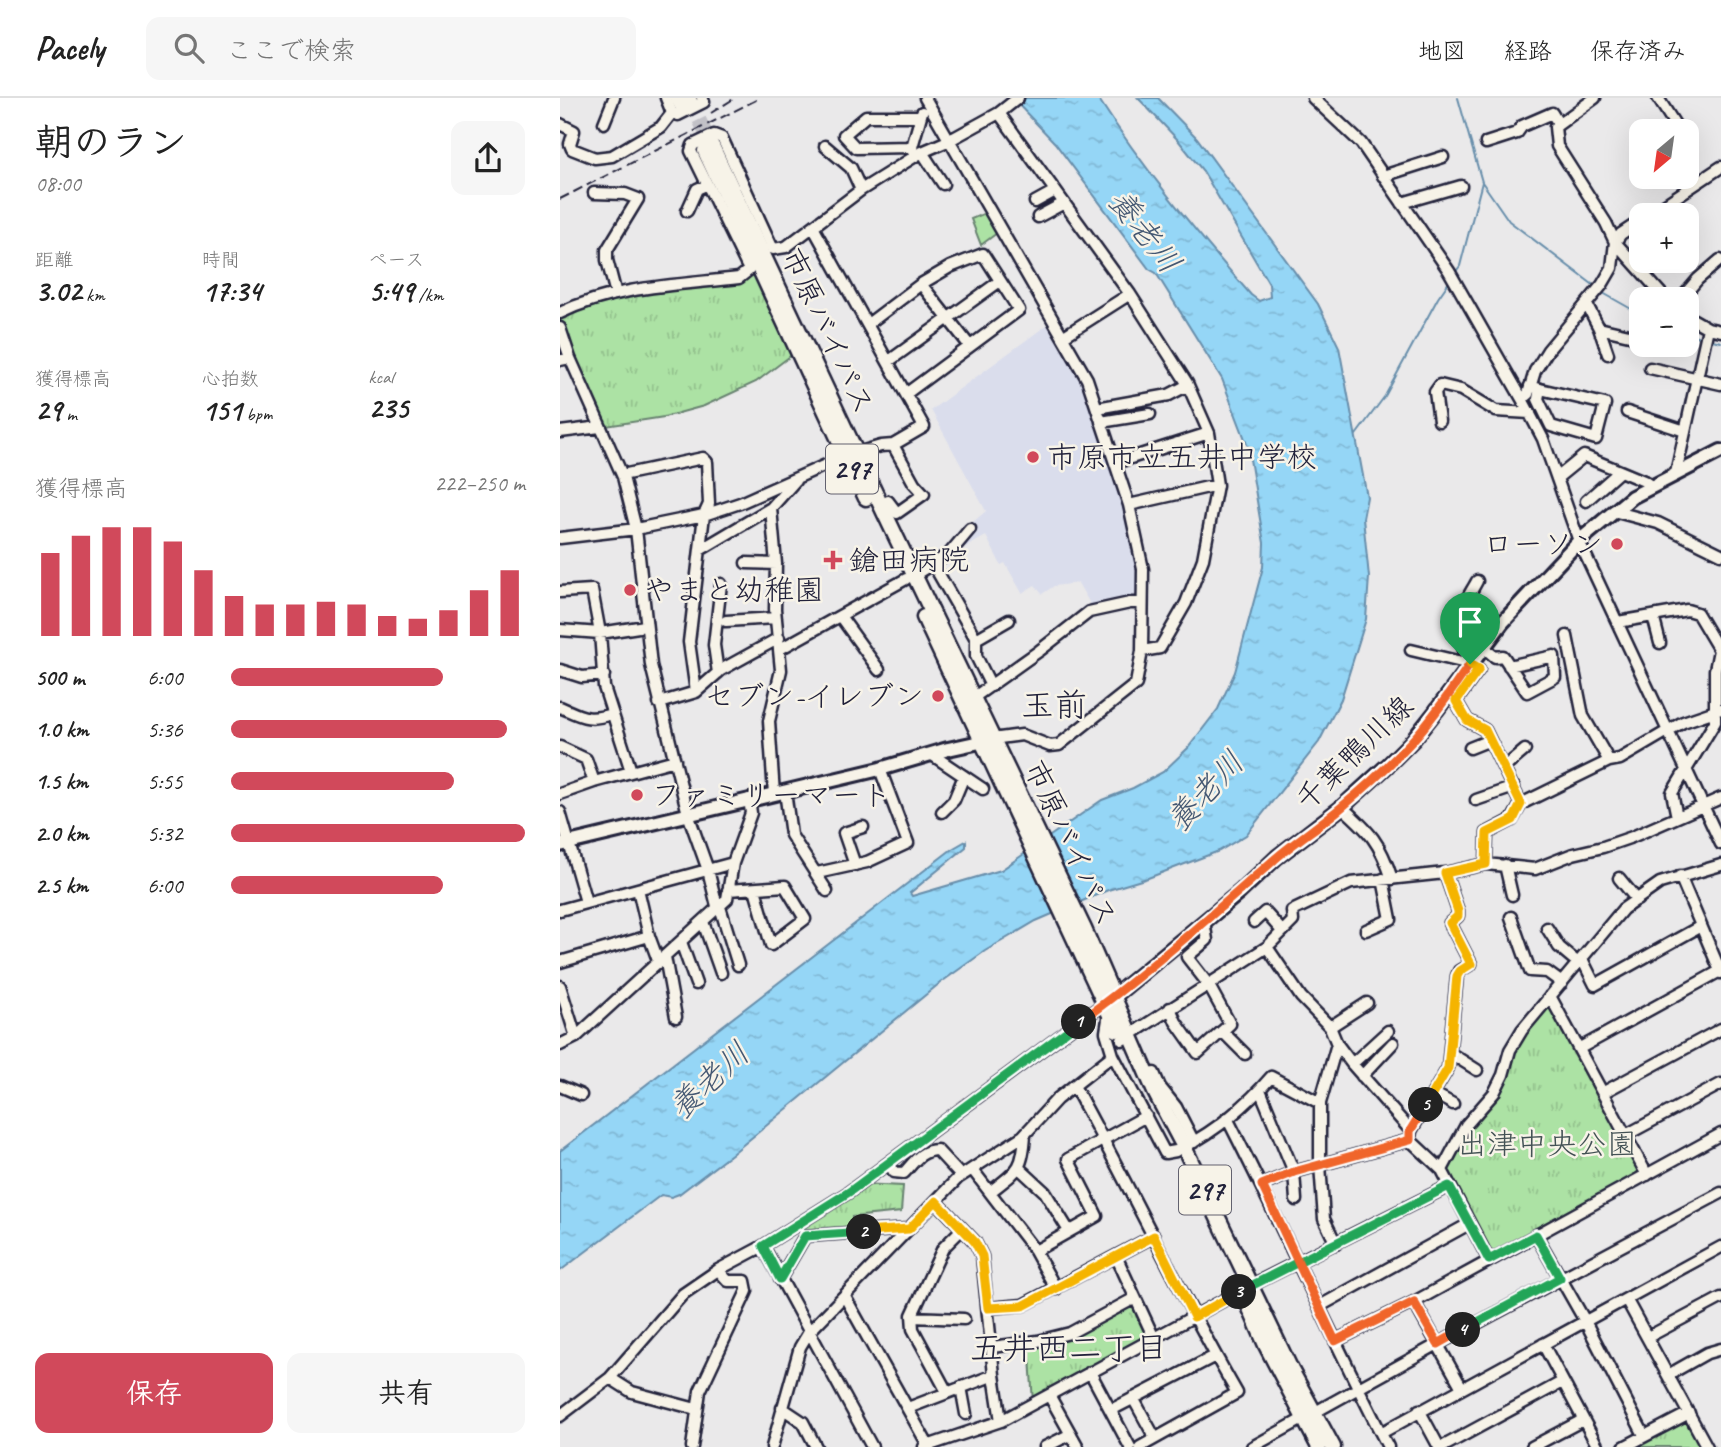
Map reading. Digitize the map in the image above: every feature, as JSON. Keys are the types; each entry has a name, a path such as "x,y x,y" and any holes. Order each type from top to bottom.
{"highway":[{"name":"市原バイパス","path":"708,148 1079,934 1109,1005 1185,1146 1246,1288 1291,1370 1319,1447"},
{"name":"市原バイパス","path":"910,577 972,698 987,740"},
{"name":"市原バイパス","path":"1309,1416 1333,1447"}],"main road":[{"name":"千葉鴨川線","path":"1109,1005 1277,857 1342,807 1413,740 1502,623 1579,541 1613,511 1651,486 1721,452"},
{"path":"564,844 880,769 987,740"}],"street":[{"path":"604,123 614,98"},
{"path":"666,98 686,102"},
{"path":"1595,98 1558,123 1555,127 1557,146 1606,223 1615,242 1655,287"},
{"path":"1658,98 1671,119"},
{"path":"916,152 920,116 926,100"},
{"path":"926,100 1087,379 1129,505 1143,569 1142,651 1136,684 1059,745 1050,746 1022,735 987,740"},
{"path":"560,313 586,301 616,294 739,278 749,270 691,150 693,145 714,135 722,138 773,249 786,247 916,152 950,140 999,113 1015,100"},
{"path":"1321,101 1361,143 1449,271 1530,413 1558,478 1579,541 1721,844"},
{"path":"560,124 574,131 570,144 572,149 595,158 612,156 661,127 686,102"},
{"path":"999,113 1130,295 1188,385 1209,433 1217,485 1203,559 1186,603 1160,648 1142,651"},
{"path":"1486,143 1517,133 1521,126 1552,113 1558,123"},
{"path":"920,116 866,116 844,135 856,148 916,152 943,184"},
{"path":"825,146 851,167 861,190"},
{"path":"1383,176 1443,158"},
{"path":"1667,203 1721,167"},
{"path":"687,211 697,189 706,185"},
{"path":"1402,203 1461,186"},
{"path":"1035,202 1055,191"},
{"path":"594,193 625,194 638,199 607,250 616,294"},
{"path":"1038,217 1064,203"},
{"path":"560,538 636,529 704,515 740,503 851,454 893,445 924,428 813,227"},
{"path":"1535,388 1605,404 1596,439 1551,426 1538,399 1535,388 1535,371 1548,350 1602,285 1612,268 1615,242 1629,229"},
{"path":"868,324 921,284 950,267 983,254 1019,310 907,393"},
{"path":"1691,287 1720,260"},
{"path":"889,361 1000,281"},
{"path":"921,284 969,345"},
{"path":"1064,336 1130,295"},
{"path":"1587,305 1608,354"},
{"path":"1699,323 1721,331"},
{"path":"560,328 565,359 622,475 636,529 645,626 659,703 688,814 738,965"},
{"path":"1599,328 1629,335"},
{"path":"1676,473 1708,328"},
{"path":"1650,368 1721,384"},
{"path":"1097,408 1169,395 1188,385"},
{"path":"1439,421 1435,392 1440,385 1461,390 1496,411 1530,413"},
{"path":"1522,399 1535,388"},
{"path":"1627,412 1685,431"},
{"path":"1101,422 1150,414"},
{"path":"560,432 600,427"},
{"path":"1115,463 1209,433"},
{"path":"888,501 897,513 924,494 914,483 893,445"},
{"path":"1558,478 1584,456 1651,486"},
{"path":"622,475 703,458 707,462 709,504 704,515 690,642 696,692"},
{"path":"1586,501 1620,471"},
{"path":"700,550 771,508 798,477"},
{"path":"1129,505 1217,485"},
{"path":"771,508 781,670 769,721 779,792 791,835 827,891"},
{"path":"1613,511 1658,523 1721,554"},
{"path":"659,703 696,692 718,673 839,616 910,577 949,554 970,529"},
{"path":"746,564 776,564"},
{"path":"933,564 976,639 976,656 991,686"},
{"path":"1470,664 1461,643 1464,605 1477,581"},
{"path":"718,673 715,645 721,584"},
{"path":"560,592 592,590 600,633 604,687 631,771"},
{"path":"972,698 1089,612 1141,603"},
{"path":"1618,622 1684,610 1697,613 1720,649 1715,670 1718,714 1672,793 1677,817"},
{"path":"839,616 879,670"},
{"path":"1653,616 1660,643"},
{"path":"726,621 776,618"},
{"path":"976,639 1009,620"},
{"path":"560,630 600,633 645,626"},
{"path":"1567,636 1583,716 1609,761"},
{"path":"1483,647 1495,657 1503,656 1509,666 1527,692 1555,677 1554,656 1509,666"},
{"path":"1411,650 1470,664 1479,669 1456,701 1467,720 1485,730 1521,804"},
{"path":"560,670 582,677 604,674"},
{"path":"560,706 587,719 611,714"},
{"path":"1486,864 1487,833 1513,820 1521,804 1609,761 1620,759 1683,722 1718,714"},
{"path":"1470,748 1490,740"},
{"path":"560,747 586,759 594,782"},
{"path":"1505,767 1525,750"},
{"path":"932,754 983,789"},
{"path":"560,794 631,771 675,761"},
{"path":"817,873 867,862 908,843 880,769"},
{"path":"943,812 954,800 964,776"},
{"path":"1476,800 1514,787"},
{"path":"1185,1146 1177,1107 1160,1087 1128,1036 1267,947 1293,921 1292,911 1351,883 1445,873 1486,864 1535,869 1573,855 1603,848 1721,797"},
{"path":"560,1045 576,1037 727,899 733,863 751,813 748,799"},
{"path":"1342,807 1370,833 1383,854 1391,919 1366,930"},
{"path":"560,812 564,844 586,902"},
{"path":"855,865 844,833 863,827"},
{"path":"560,910 733,863"},
{"path":"1506,865 1512,895"},
{"path":"1442,1170 1466,1125 1494,1093 1503,1076 1510,1050 1522,1030 1623,909 1660,883 1721,865"},
{"path":"1262,1185 1294,1172 1410,1136 1448,1068 1457,976 1471,964 1450,923 1458,916 1458,911 1445,873"},
{"path":"1580,1048 1721,972 1680,876"},
{"path":"1619,878 1637,900"},
{"path":"728,890 785,886 805,919 771,945 755,889"},
{"path":"638,889 649,936 662,960 676,1017"},
{"path":"1254,922 1265,912 1282,931"},
{"path":"1511,917 1530,971 1547,972 1562,983"},
{"path":"1170,1008 1176,1023 1198,1052 1230,1024 1208,984 1187,957 1207,940 1204,921"},
{"path":"703,922 720,973"},
{"path":"1547,929 1559,947 1580,961 1595,985 1701,926"},
{"path":"560,962 649,936"},
{"path":"681,942 696,984"},
{"path":"1267,947 1301,998 1330,1027 1337,1044 1352,1064 1410,1136 1442,1170 1489,1260"},
{"path":"560,986 576,1037"},
{"path":"1550,996 1647,1175"},
{"path":"1330,1027 1367,1003"},
{"path":"1109,1005 1107,1032 1113,1055 1165,1153 1185,1146 1227,1118 1271,1077 1320,1103"},
{"path":"560,1416 610,1378 683,1294 718,1270 763,1246 849,1192 1109,1005"},
{"path":"1604,1092 1721,1029"},
{"path":"1222,1031 1245,1054"},
{"path":"1352,1064 1388,1031"},
{"path":"1362,1076 1393,1043"},
{"path":"1336,1244 1324,1219 1320,1165 1320,1103 1337,1044"},
{"path":"1450,1053 1477,1070"},
{"path":"772,1447 800,1347 809,1332 961,1176 1025,1133 1057,1099 1113,1055"},
{"path":"1626,1135 1721,1084"},
{"path":"560,1086 581,1095"},
{"path":"1074,1086 1194,1317 1237,1393 1140,1447"},
{"path":"1260,1090 1294,1172 1296,1200"},
{"path":"1433,1093 1453,1104"},
{"path":"1035,1251 1097,1216 1068,1159 1146,1116"},
{"path":"1227,1118 1388,1447"},
{"path":"990,1192 1019,1168 1024,1157 1025,1133"},
{"path":"1335,1341 1414,1302 1720,1137"},
{"path":"889,1163 894,1172 904,1173 920,1156 937,1150 961,1176"},
{"path":"1019,1168 1045,1192 1069,1231"},
{"path":"972,1169 1035,1251 1056,1289"},
{"path":"845,1297 927,1447 1002,1421 1246,1288 1449,1186"},
{"path":"1252,1447 1721,1193"},
{"path":"936,1201 975,1242 982,1256 994,1375 1002,1421"},
{"path":"1320,1306 1469,1224"},
{"path":"780,1279 805,1236 909,1229"},
{"path":"947,1392 913,1329 912,1317 943,1248 962,1229"},
{"path":"1536,1235 1585,1321 1644,1435"},
{"path":"988,1308 1023,1306 1154,1236"},
{"path":"763,1246 872,1447"},
{"path":"1381,1433 1721,1247"},
{"path":"1116,1256 1154,1338"},
{"path":"692,1447 701,1391 747,1291 745,1281 728,1281 718,1270"},
{"path":"992,1347 1038,1341 1070,1333 1135,1298"},
{"path":"1648,1337 1721,1298"},
{"path":"1626,1299 1707,1447"},
{"path":"1414,1302 1462,1388"},
{"path":"912,1317 964,1319"},
{"path":"1543,1344 1598,1447"},
{"path":"1668,1375 1707,1353 1721,1349"},
{"path":"1111,1410 1215,1356"},
{"path":"1090,1372 1130,1447"},
{"path":"908,1408 994,1375"},
{"path":"610,1378 632,1392 696,1409"},
{"path":"1419,1410 1440,1447 1562,1382"},
{"path":"961,1387 966,1414"},
{"path":"1049,1395 1078,1447"},
{"path":"1133,1398 1155,1438"},
{"path":"782,1408 803,1422 816,1447"},
{"path":"1624,1447 1689,1413"},
{"path":"1532,1447 1583,1420"},
{"path":"1045,1447 1071,1434"}],"shaded area":[{"name":"市原市立五井中学校","path":"1051,322 1085,382 1125,504 1141,569 1137,597 1092,607 1078,583 1054,586 1042,594 1035,585 1022,593 1005,563 1001,565 986,536 966,547 959,534 986,511 931,410"}],"green space":[{"path":"990,211 1001,230 981,245 971,219"},
{"path":"758,268 797,351 756,382 704,406 664,417 600,427 560,328 560,313 586,301 739,278"},
{"name":"出津中央公園","path":"1549,1004 1641,1174 1493,1255 1489,1254 1445,1171 1524,1034"},
{"path":"860,1184 903,1186 901,1212 852,1217 851,1232 787,1232"},
{"path":"1135,1298 1154,1338 1033,1403 1029,1342 1055,1338"},
{"path":"1689,1413 1707,1447 1626,1447"}],"water":[{"name":"養老川","path":"1012,98 1098,98 1152,174 1230,271 1259,301 1270,297 1269,284 1203,171 1138,98 1158,98 1197,138 1318,304 1339,347 1367,497 1363,518 1369,577 1366,619 1341,699 1319,742 1246,835 1219,851 1108,890 1036,921 985,951 940,983 679,1194 671,1197 661,1195 560,1271 560,1151 952,849 966,841 966,847 910,893 912,896 1001,870 1102,800 1163,772 1188,748 1218,709 1235,672 1263,567 1264,543 1248,447 1222,379 1156,273 1149,269 1055,143"}],"waterway":[{"path":"1458,98 1482,182 1509,221 1596,287"},
{"path":"1454,274 1460,266 1482,182"},
{"path":"1356,435 1385,396 1449,282"},
{"path":"1603,293 1629,308"},
{"path":"1699,337 1703,338"},
{"path":"1708,339 1721,342"}],"tunnel":[{"path":"690,101 712,146"}],"railway":[{"path":"711,113 735,98"},
{"path":"560,199 760,98"}],"place":[{"name":"市原市立五井中学校","path":"1033,457"},
{"name":"ローソン","path":"1617,544"},
{"name":"鎗田病院","path":"833,560"},
{"name":"やまと幼稚園","path":"630,590"},
{"name":"セブン-イレブン","path":"938,696"},
{"name":"ファミリーマート","path":"637,795"}],"district":[{"name":"玉前","path":"1054,704"},
{"name":"五井西二丁目","path":"1069,1347"}],"route":[{"path":"1470,664 1413,740 1387,766 1342,807 1277,857 1240,892 1114,998 849,1192 763,1246 780,1279 805,1236 909,1229 936,1201 975,1242 982,1256 988,1308 1023,1306 1154,1236 1194,1317 1250,1286 1298,1263 1449,1186 1489,1260 1536,1235 1560,1278 1438,1344 1414,1302 1335,1341 1320,1306 1298,1263 1262,1185 1294,1172 1410,1140 1410,1131 1448,1068 1457,976 1471,964 1450,923 1458,916 1458,911 1445,873 1486,864 1487,833 1513,820 1521,804 1485,730 1467,720 1456,701 1479,669 1470,664"}]}
